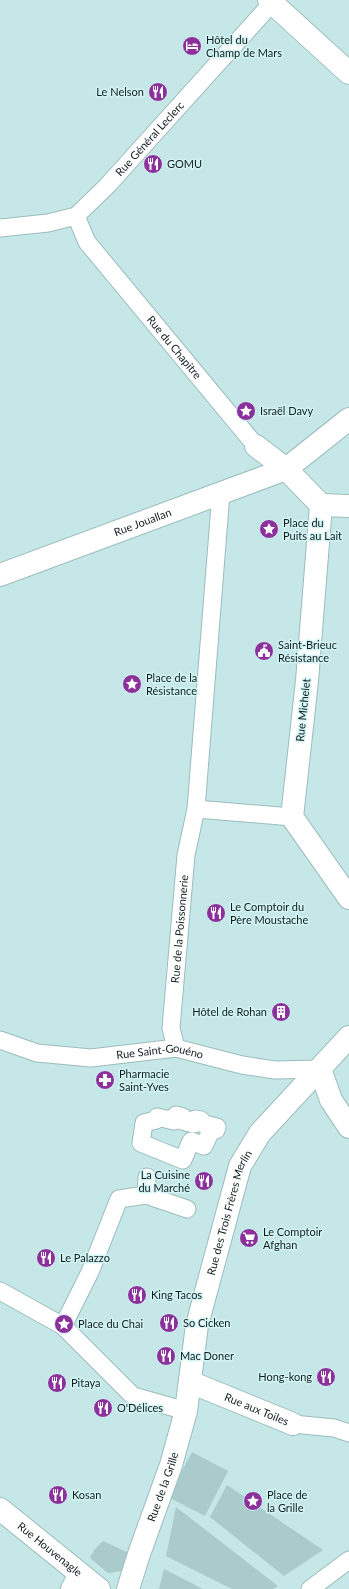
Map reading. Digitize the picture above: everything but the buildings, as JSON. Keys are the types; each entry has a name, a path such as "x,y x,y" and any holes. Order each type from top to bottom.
{"street":[{"path":"270,1 349,73"},
{"name":"Rue Général Leclerc","path":"76,216 107,186 270,1"},
{"path":"0,228 48,222 76,216"},
{"name":"Rue du Chapitre","path":"76,216 87,242 256,446 286,468"},
{"name":"Rue Jouallan","path":"0,575 286,468 349,419"},
{"path":"286,468 321,505 349,506"},
{"path":"222,493 196,810 292,817 349,898"},
{"name":"Rue Michelet","path":"292,817 307,681 321,505"},
{"name":"Rue de la Poissonnerie","path":"176,1048 171,1028 185,863 196,810"},
{"name":"Rue des Trois Frères Merlin","path":"190,1382 197,1325 240,1166 260,1133 349,1037"},
{"name":"Rue Saint-Gouéno","path":"0,1040 37,1053 91,1058 176,1048 242,1064 275,1070 320,1069"},
{"path":"320,1069 332,1100 349,1127"},
{"path":"176,1115 183,1117 182,1121 194,1124 195,1119 201,1120 200,1123 217,1127 216,1130 212,1128 204,1146 191,1141 183,1160 141,1144 144,1123 156,1120 157,1117 174,1121 176,1115"},
{"path":"146,1194 147,1177"},
{"path":"63,1326 90,1272 119,1199 146,1194 187,1209"},
{"path":"0,1291 63,1326 133,1396 186,1411"},
{"name":"Rue de la Grille","path":"128,1589 171,1465 186,1411 190,1382"},
{"name":"Rue aux Toiles","path":"190,1382 293,1424 334,1428 349,1433"},
{"name":"Rue Houvenagle","path":"0,1509 76,1581 100,1589"},
{"path":"310,1589 349,1560"}],"green space":[{"path":"192,1452 228,1471 205,1516 168,1497"},
{"path":"227,1485 323,1550 284,1576 210,1517"},
{"path":"176,1507 278,1586 273,1589 232,1589 166,1556"},
{"path":"103,1541 131,1554 122,1571 108,1573 90,1558 94,1550"},
{"path":"164,1569 203,1589 159,1589"}],"place":[{"name":"Hôtel du Champ de Mars","path":"192,46"},
{"name":"Le Nelson","path":"158,92"},
{"name":"GOMU","path":"153,164"},
{"name":"Israël Davy","path":"246,411"},
{"name":"Place du Puits au Lait","path":"269,529"},
{"name":"Saint-Brieuc Résistance","path":"264,651"},
{"name":"Place de la Résistance","path":"132,684"},
{"name":"Le Comptoir du Père Moustache","path":"216,913"},
{"name":"Hôtel de Rohan","path":"281,1012"},
{"name":"Pharmacie Saint-Yves","path":"105,1080"},
{"name":"La Cuisine du Marché","path":"204,1181"},
{"name":"Le Comptoir Afghan","path":"249,1238"},
{"name":"Le Palazzo","path":"46,1258"},
{"name":"King Tacos","path":"137,1295"},
{"name":"So Cicken","path":"169,1323"},
{"name":"Place du Chai","path":"64,1324"},
{"name":"Mac Doner","path":"166,1356"},
{"name":"Hong-kong","path":"326,1377"},
{"name":"Pitaya","path":"57,1383"},
{"name":"O'Délices","path":"103,1408"},
{"name":"Kosan","path":"58,1495"},
{"name":"Place de la Grille","path":"253,1501"}]}
